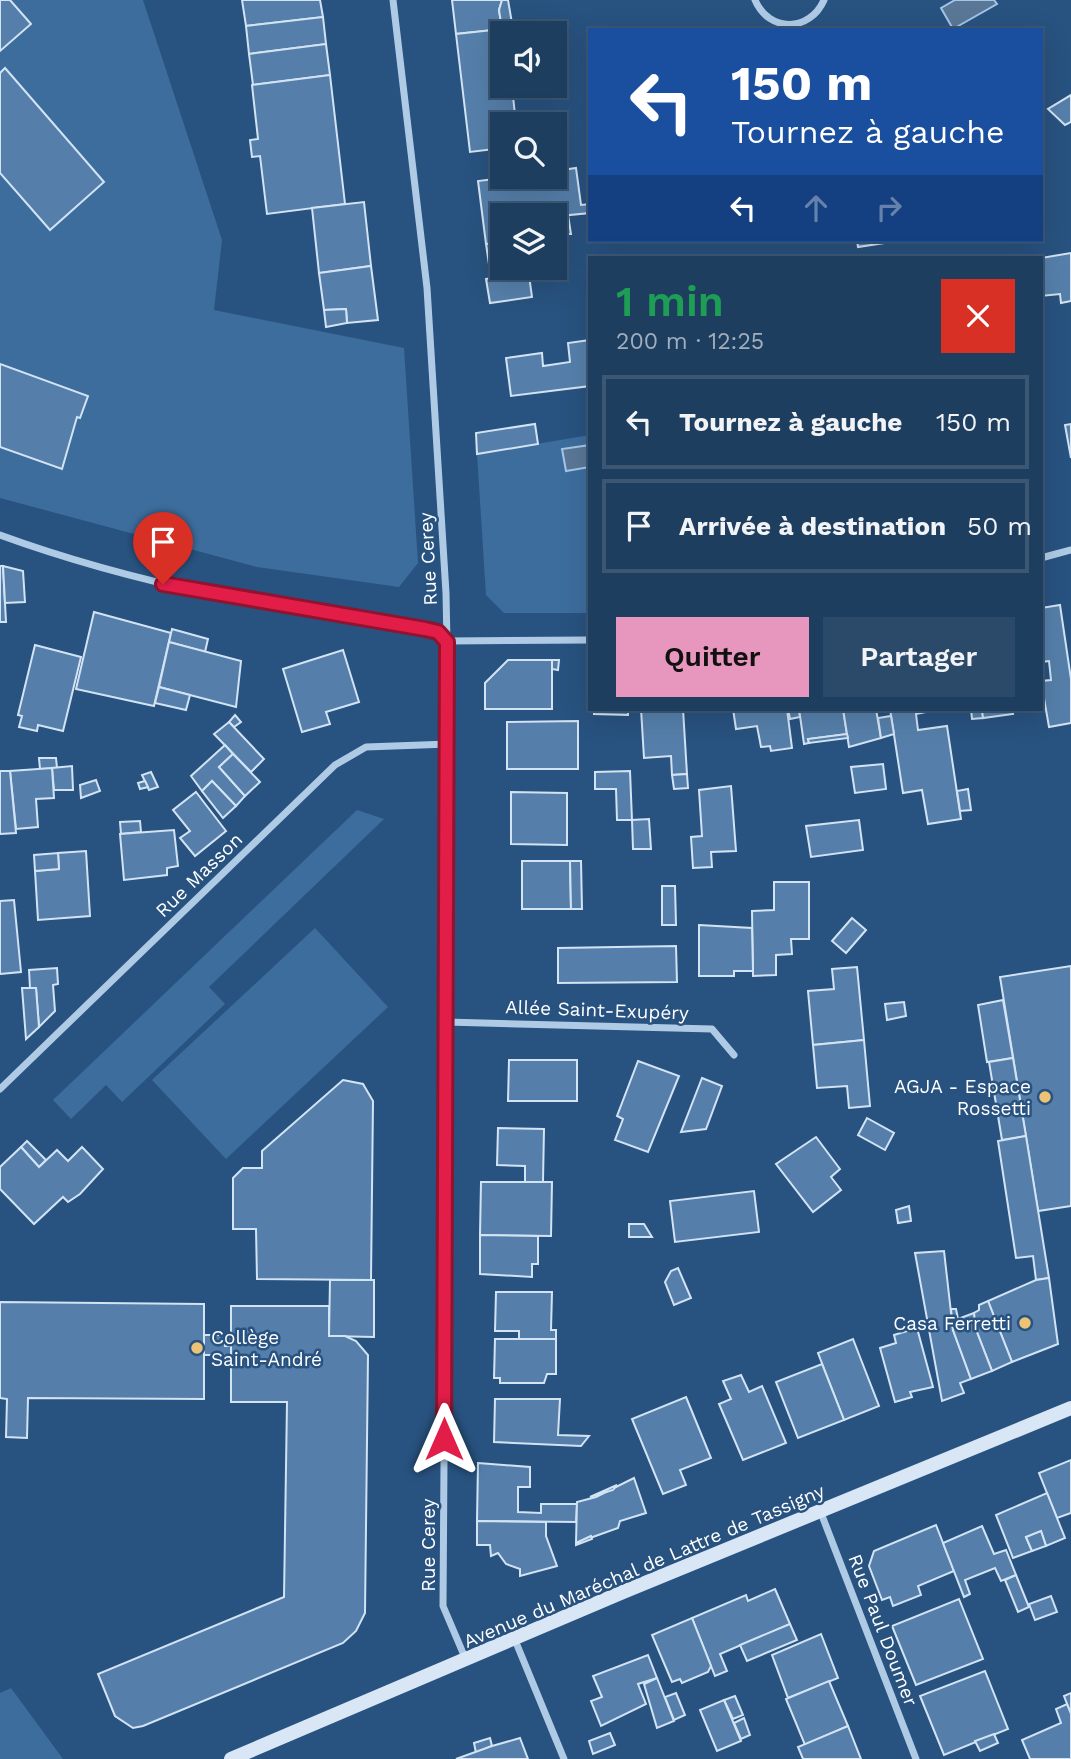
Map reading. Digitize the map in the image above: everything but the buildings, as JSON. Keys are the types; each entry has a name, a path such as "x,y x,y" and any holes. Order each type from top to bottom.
{"main road":[{"name":"Avenue du Maréchal de Lattre de Tassigny","path":"231,1759 623,1592 821,1513 1071,1408"}],"street":[{"name":"Rue Cerey","path":"393,0 427,288 447,642 449,744 443,1606 467,1660"},
{"path":"755,0 766,17 788,25 811,19 824,0"},
{"path":"0,536 42,551 188,590 425,629 438,632 447,642 588,640"},
{"path":"1043,557 1071,550"},
{"name":"Rue Masson","path":"0,1089 335,765 366,747 449,744"},
{"name":"Allée Saint-Exupéry","path":"446,1022 712,1029 734,1055"},
{"name":"Rue Paul Doumer","path":"821,1513 916,1759"},
{"path":"515,1640 564,1759"}],"shaded area":[{"path":"0,0 143,0 222,240 214,310 404,348 418,563 399,587 257,567 0,498"},
{"path":"955,0 994,0 997,4 955,28 941,8"},
{"path":"588,435 588,613 504,613 486,595 477,454"},
{"path":"588,445 588,467 566,471 562,449"},
{"path":"357,810 384,819 209,987 225,1004 122,1102 106,1085 71,1119 53,1100"},
{"path":"315,928 388,1007 226,1159 152,1080"},
{"path":"11,1688 63,1759 0,1759 0,1693"}],"place":[{"name":"AGJA - Espace Rossetti","path":"1045,1097"},
{"name":"Casa Ferretti","path":"1025,1323"},
{"name":"Collège Saint-André","path":"197,1348"}],"route":[{"path":"163,584 425,629 438,632 447,642 449,744 444,1439"}]}
